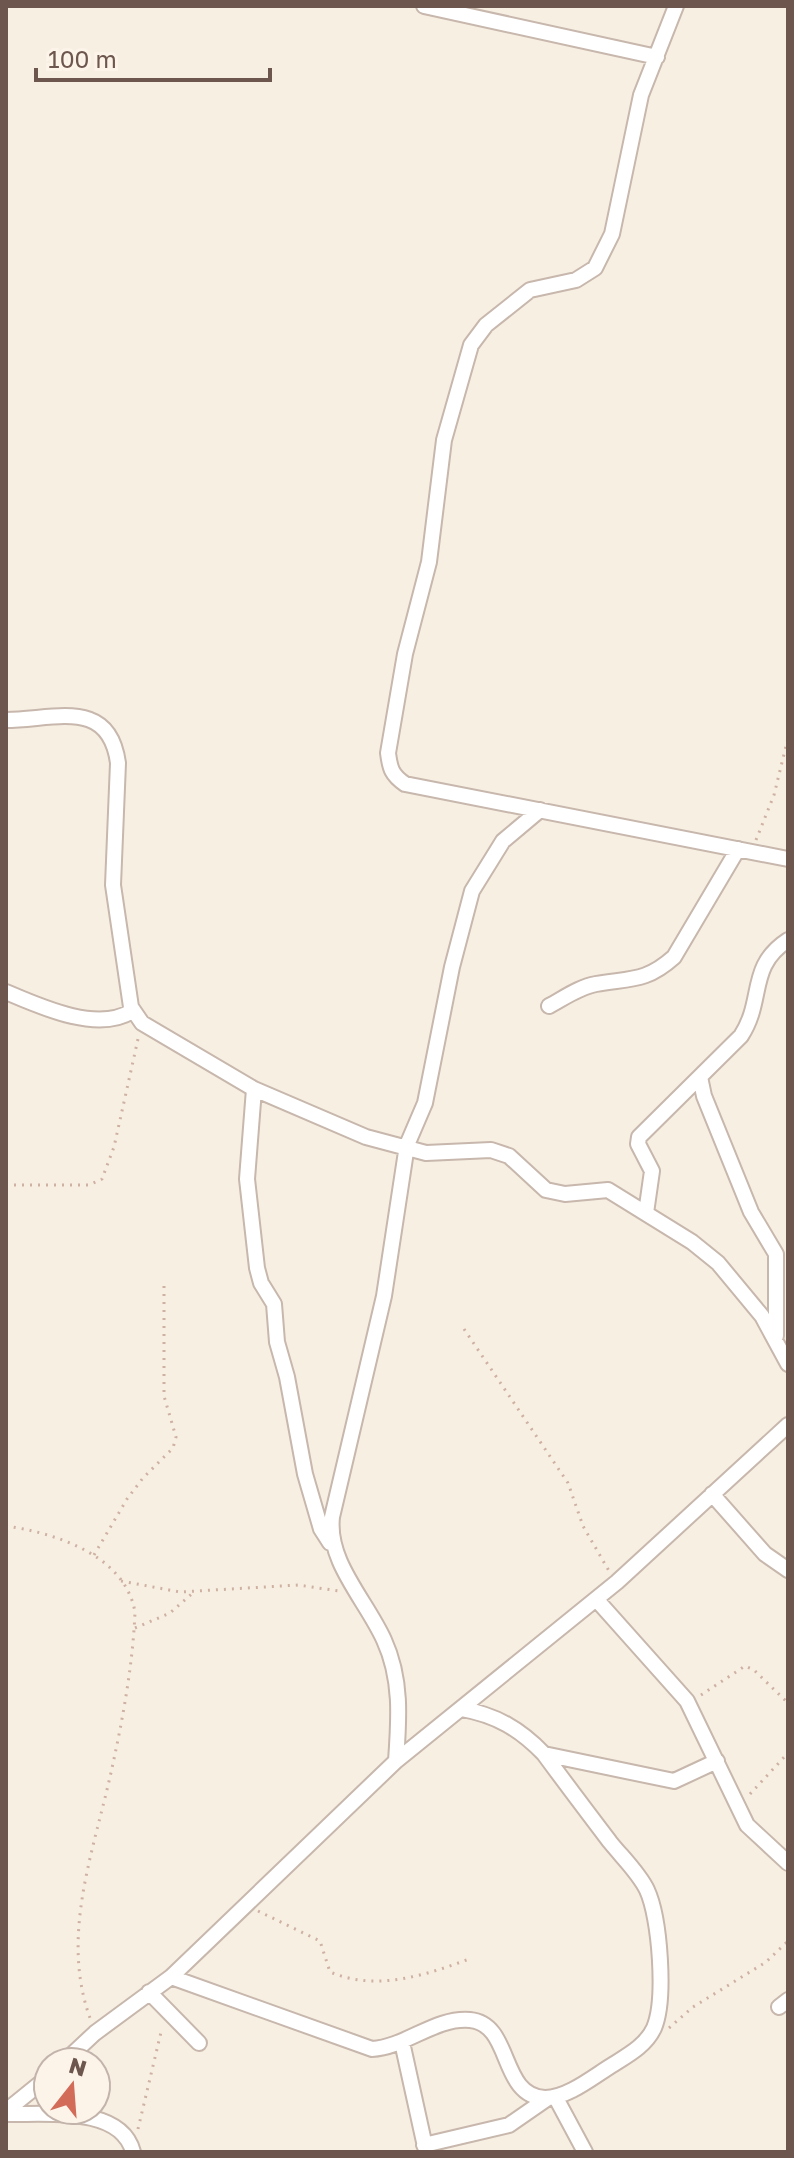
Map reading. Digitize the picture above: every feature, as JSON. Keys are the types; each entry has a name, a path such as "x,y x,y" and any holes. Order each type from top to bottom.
{"street":[{"path":"424,6 657,57"},
{"path":"676,6 641,95 612,234 605,253 595,268 576,280 530,290 486,325 471,345 444,440 429,562 405,654 388,753 393,776 405,784 788,859"},
{"path":"6,720 82,717 96,720 115,744 118,763 113,885 132,1011 144,1025 254,1089 366,1137 407,1145 426,1153 491,1150 509,1156 546,1190 565,1194 608,1190 708,1254 776,1337 788,1364"},
{"path":"333,1547 332,1517 384,1296 407,1145 425,1103 472,891 503,841 540,810"},
{"path":"549,1006 580,989 641,979 659,970 674,957 738,849"},
{"path":"646,1213 652,1171 638,1144 639,1137 752,1020 761,967 775,949 788,940"},
{"path":"6,992 92,1019 116,1020 132,1011"},
{"path":"700,1077 704,1096 751,1212 776,1254 776,1337"},
{"path":"254,1089 247,1206 257,1268 274,1304 277,1342 290,1388 305,1474 321,1529 385,1641 396,1672 400,1706 396,1761"},
{"path":"81,2046 171,1977 396,1761 617,1582 788,1425"},
{"path":"712,1494 765,1554 788,1570"},
{"path":"596,1599 687,1701 739,1808 759,1840 788,1863"},
{"path":"402,2042 425,2148 509,2125 642,2045 659,2011 658,1948 647,1890 544,1754 526,1736 503,1721 462,1709"},
{"path":"544,1754 674,1781 717,1761"},
{"path":"171,1977 352,2045 372,2049 402,2042 435,2026 468,2019 478,2022 489,2029 519,2087 528,2094 552,2098 585,2152"},
{"path":"149,1992 199,2043"},
{"path":"6,2113 32,2091"},
{"path":"6,2113 77,2117 108,2123 126,2135 133,2150"}],"path":[{"path":"760,853 756,841 758,828 774,795 788,738"},
{"path":"6,1185 89,1185 102,1179 108,1170 132,1058 144,1025"},
{"path":"94,1555 127,1499 173,1448 176,1437 164,1396 164,1281"},
{"path":"464,1329 568,1483 583,1526 617,1582"},
{"path":"6,1526 49,1536 94,1555 121,1581 133,1598 134,1628 114,1756 78,1918 78,1986 95,2033"},
{"path":"121,1581 166,1591 298,1585 362,1598"},
{"path":"134,1628 170,1613 195,1591"},
{"path":"687,1701 706,1693 745,1666 754,1670 788,1703"},
{"path":"739,1808 788,1753"},
{"path":"247,1905 320,1941 325,1965 330,1972 344,1978 390,1980 419,1977 472,1958"},
{"path":"666,2031 693,2007 766,1962 788,1941"},
{"path":"133,2150 159,2053 162,2005"}]}
